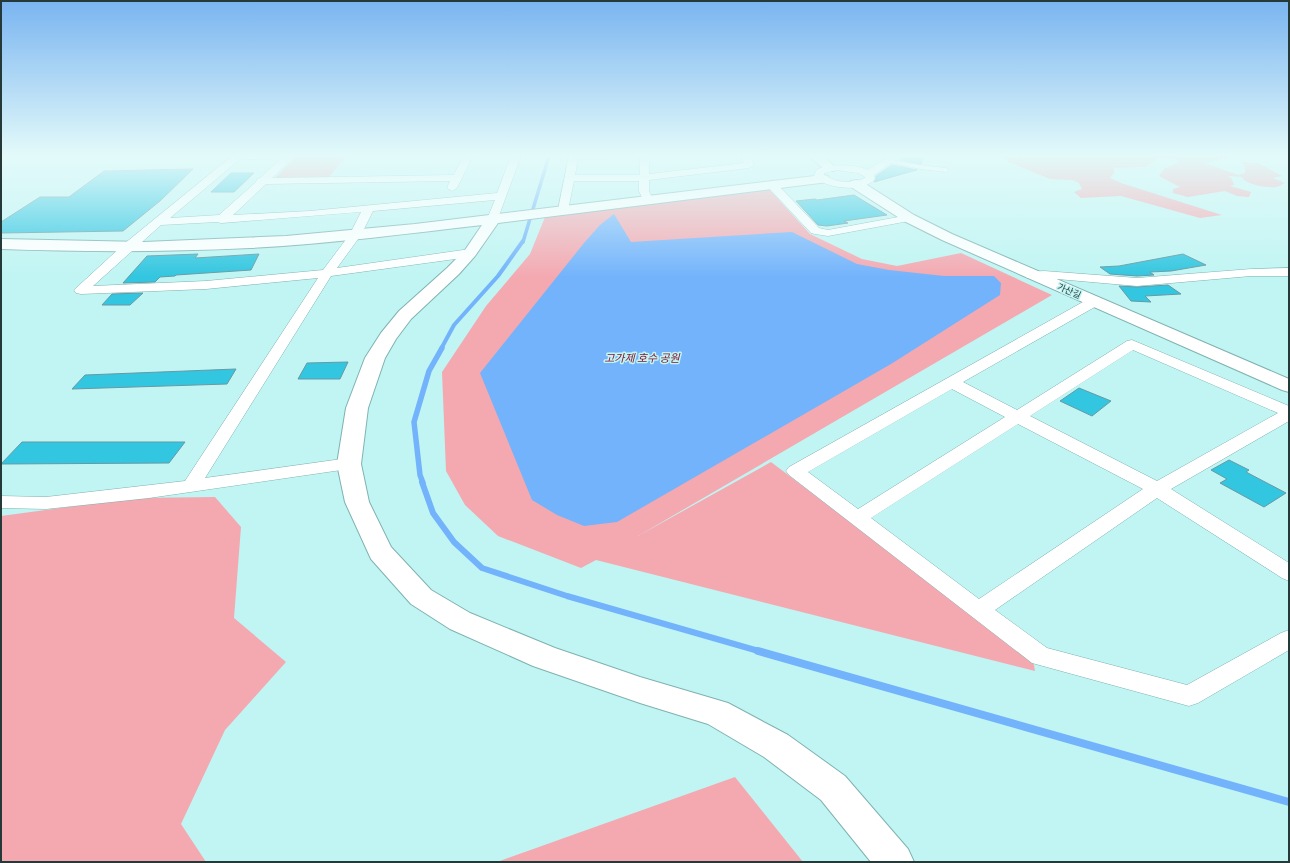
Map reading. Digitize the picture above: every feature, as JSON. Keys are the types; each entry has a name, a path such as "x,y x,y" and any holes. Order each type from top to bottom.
{"street":[{"path":"190,196 128,247 81,290 206,285 327,273 470,253"},
{"path":"221,220 245,196"},
{"path":"447,200 449,196"},
{"path":"505,196 501,211 470,253 453,271 405,315 388,337 375,358 357,408 349,464 357,502 380,552 421,597 460,620 544,657 640,690 718,713 776,746 833,788 895,862"},
{"path":"559,211 564,196"},
{"path":"646,196 648,200"},
{"path":"1,244 128,247 205,246 286,241 355,235 501,211 559,211 679,196"},
{"path":"783,196 815,231 828,233 909,218"},
{"name":"가산길","path":"883,196 909,218 960,244 1289,386"},
{"path":"159,222 221,220 447,200 501,211"},
{"path":"190,487 327,273 355,235 369,208"},
{"path":"1031,275 1056,274 1134,282 1244,273 1289,272"},
{"path":"1095,301 795,471 1040,656 1189,696 1289,639"},
{"path":"857,518 1132,344 1289,413"},
{"path":"951,382 1157,489 1289,573"},
{"path":"979,610 1157,489 1289,413"},
{"path":"1,502 46,503 190,487 349,464"}],"green space":[{"name":"고가제 호수 공원","path":"711,196 776,196 810,234 862,259 897,266 961,253 1052,295 638,536 771,462 1033,660 1035,671 596,560 581,568 498,536 465,505 446,471 442,372 486,306 530,254 545,217"},
{"path":"1079,196 1116,196 1081,198"},
{"path":"1122,196 1163,196 1222,215 1200,218"},
{"path":"215,497 241,527 234,618 286,662 225,730 181,824 206,862 1,862 1,516 135,498"},
{"path":"735,777 803,862 497,862"}],"water":[{"name":"고가제 호수 공원","path":"614,214 631,242 792,232 857,264 889,270 944,276 994,276 1001,283 1000,295 891,364 617,522 584,526 557,515 532,500 480,373 584,243 600,225"}],"building":[{"path":"165,196 123,231 1,233 1,222 40,197"},
{"path":"856,196 887,215 844,221 848,223 827,226 818,225 796,201"},
{"path":"198,254 195,258 259,254 251,270 176,275 160,277 155,282 123,283 147,256"},
{"path":"1183,254 1206,265 1171,271 1150,272 1154,275 1137,276 1110,274 1100,267 1119,266"},
{"path":"1168,285 1181,294 1145,296 1151,302 1131,301 1119,286 1137,287"},
{"path":"143,293 130,305 102,305 112,294"},
{"path":"348,362 340,379 298,379 307,363"},
{"path":"236,369 227,384 72,389 85,375"},
{"path":"1079,388 1111,401 1092,416 1060,401"},
{"path":"22,442 185,442 169,463 1,464"},
{"path":"1229,460 1249,470 1246,472 1286,493 1264,507 1220,483 1227,479 1211,470"}],"waterway":[{"path":"523,242 537,196"},
{"path":"441,349 454,325 498,276 523,241"},
{"path":"423,483 420,475 414,422 429,371 442,348"},
{"path":"422,482 433,513 454,542 482,568 567,596 762,652"},
{"path":"758,651 1289,802"}]}
